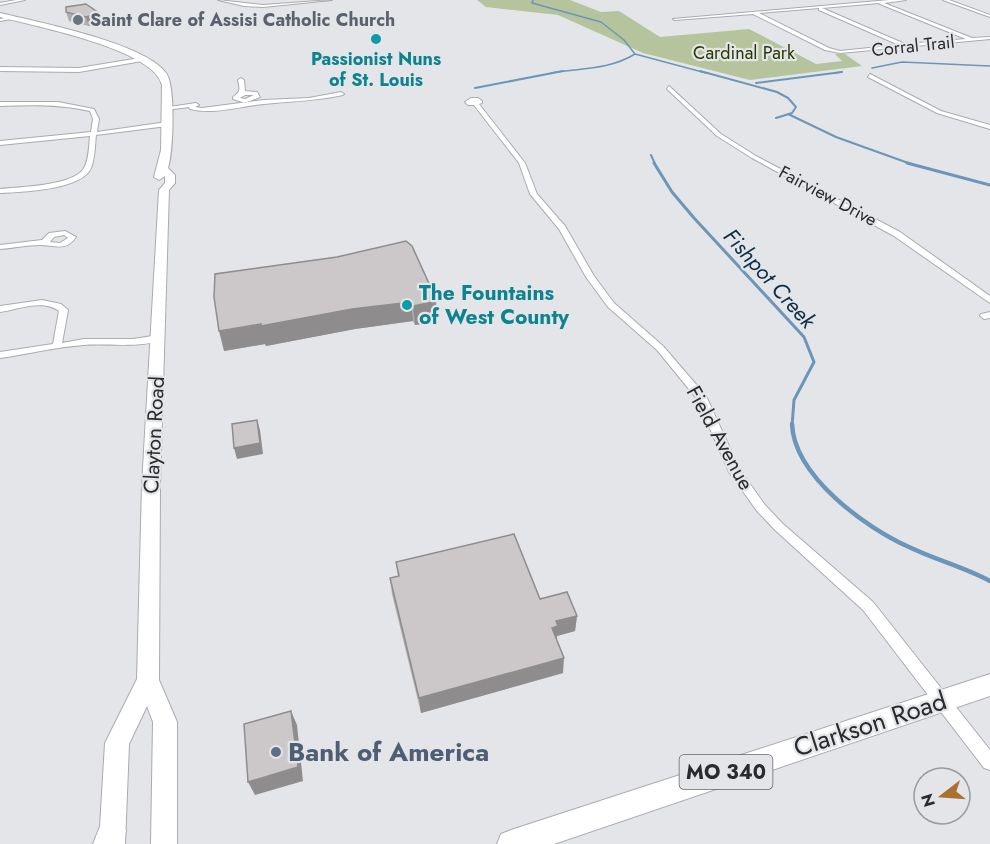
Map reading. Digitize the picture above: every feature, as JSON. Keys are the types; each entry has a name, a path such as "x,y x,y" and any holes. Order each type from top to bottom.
{"main road":[{"name":"Clayton Road","path":"0,15 107,47 122,49 146,59 159,69 167,86 164,170 159,176 158,185 164,190 151,485 148,680 165,722 164,844"},
{"name":"Clayton Road","path":"110,840 117,743 148,680"},
{"name":"Clarkson Road","path":"511,844 990,685"}],"street":[{"path":"0,4 23,0"},
{"path":"220,0 255,6 330,0"},
{"path":"361,0 381,0"},
{"path":"592,0 604,0"},
{"path":"675,20 904,0"},
{"path":"945,0 990,16"},
{"path":"878,2 972,40"},
{"path":"818,7 906,46"},
{"name":"Corral Trail","path":"755,13 836,51 990,38"},
{"path":"0,20 9,18"},
{"path":"0,69 79,70 146,59"},
{"path":"870,76 939,112 990,127"},
{"path":"166,108 240,97 243,90 241,80"},
{"name":"Fairview Drive","path":"669,88 719,135 897,234 990,300"},
{"path":"191,105 192,108 202,110 309,100 341,94"},
{"path":"0,104 66,104 92,110 96,119 88,168 80,176 45,186 0,191"},
{"name":"Field Avenue","path":"476,104 522,163 534,194 562,228 590,277 611,305 660,348 702,398 735,472 761,508 867,606 990,762"},
{"path":"0,143 167,126"},
{"path":"0,247 45,242"},
{"path":"0,309 50,302 59,305 64,310 57,346"},
{"path":"0,355 71,345 76,348 122,347 133,342 159,338"}],"green space":[{"name":"Cardinal Park","path":"477,0 570,0 601,12 619,11 660,37 749,29 816,64 842,61 835,54 845,54 862,66 750,80 643,53 558,15 486,7"}],"building":[{"path":"86,4 99,13 86,17 66,12 66,7"},
{"path":"406,241 412,246 436,299 432,300 433,302 413,306 411,302 352,309 261,326 261,324 219,331 214,297 215,274 337,257"},
{"path":"257,420 260,443 234,448 232,424"},
{"path":"514,534 540,599 567,592 577,616 556,621 558,626 552,628 564,658 419,698 390,578 399,576 396,562"},
{"name":"Bank of America","path":"291,711 298,767 248,782 244,724"}],"waterway":[{"name":"Fishpot Creek","path":"533,0 532,3 601,22 624,40 635,54"},
{"path":"555,73 605,66 635,54"},
{"name":"Fishpot Creek","path":"635,54 706,73"},
{"path":"872,68 902,62 990,66"},
{"path":"555,73 563,71"},
{"name":"Fishpot Creek","path":"700,71 777,92 788,98 796,107 788,114"},
{"path":"756,83 842,72 835,73"},
{"path":"551,73 555,73"},
{"path":"475,88 555,73"},
{"name":"Fishpot Creek","path":"776,118 788,114"},
{"path":"788,114 836,137 911,164"},
{"name":"Fishpot Creek","path":"651,155 655,164"},
{"name":"Fishpot Creek","path":"654,163 672,192 694,218 804,337 814,362 794,400 792,425"},
{"path":"907,163 990,185"},
{"name":"Fishpot Creek","path":"792,425 796,443 805,462 835,498 873,527 892,538 990,581"}],"place":[{"name":"Saint Clare of Assisi Catholic Church","path":"78,20"},
{"name":"Passionist Nuns of St. Louis","path":"376,39"},
{"name":"The Fountains of West County","path":"407,305"},
{"name":"Bank of America","path":"276,752"}]}
